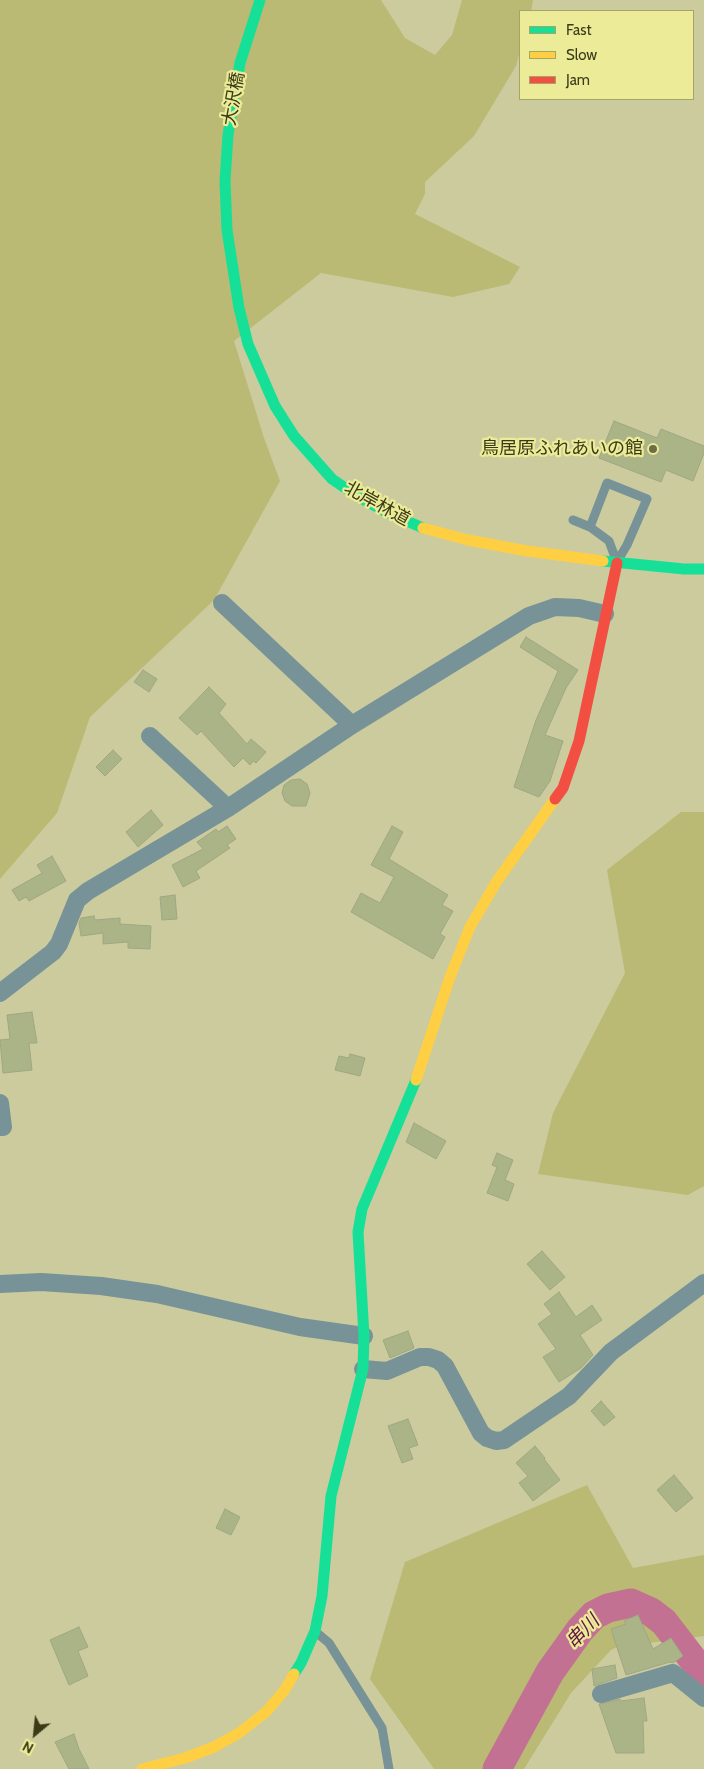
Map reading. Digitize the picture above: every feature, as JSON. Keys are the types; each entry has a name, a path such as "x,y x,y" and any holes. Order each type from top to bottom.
{"street":[{"name":"大沢橋","path":"227,230 225,181 228,136 240,63 260,0"},
{"name":"北岸林道","path":"227,230 239,308 248,344 259,373 275,406 294,436 332,479 357,496 416,526 468,540 527,552 617,563 684,569 704,568"},
{"path":"142,1769 185,1758 214,1747 239,1733 266,1712 284,1691 301,1664 315,1630 322,1596 331,1496 363,1369 364,1336 358,1232 362,1209 416,1080 450,977 470,926 497,881 563,788 579,741 617,563"},
{"path":"222,603 352,724"},
{"path":"0,993 53,952 59,944 77,900 88,891 228,808 352,724 529,616 555,608 579,608 605,614"},
{"path":"150,736 228,808"},
{"path":"0,1104 3,1127 0,1127"},
{"path":"0,1284 41,1282 101,1286 157,1294 300,1327 364,1336"},
{"path":"363,1369 387,1371 420,1357 429,1356 438,1360 445,1366 482,1433 487,1438 496,1441 504,1440 569,1396 611,1352 704,1282"},
{"path":"601,1694 673,1673 704,1698"}],"lane":[{"path":"590,527 607,483 647,499 617,563"},
{"path":"573,520 590,527 609,541 617,563"},
{"path":"315,1630 329,1643 382,1728 389,1769"}],"shaded area":[{"path":"0,0 381,0 405,38 435,55 452,35 462,0 533,0 531,10 519,10 519,55 516,66 474,136 425,182 425,194 415,214 520,267 509,284 453,297 321,273 234,341 264,438 280,481 214,600 90,717 57,813 0,879"},
{"path":"681,812 704,812 704,1186 688,1195 538,1174 553,1113 625,973 607,870"},
{"path":"587,1485 633,1568 704,1555 704,1636 617,1647 611,1650 571,1693 524,1769 434,1769 370,1679 405,1562"}],"building":[{"name":"鳥居原ふれあいの館","path":"614,421 657,438 661,429 704,446 704,453 693,481 666,470 661,482 599,458"},
{"path":"526,637 578,670 566,688 545,735 563,741 550,781 539,797 514,787 536,720 558,671 520,647"},
{"path":"143,670 157,679 149,692 134,682"},
{"path":"209,687 226,704 219,713 247,744 251,739 266,752 256,763 253,761 250,765 243,758 234,767 201,731 197,735 179,718"},
{"path":"113,750 122,759 105,776 96,767"},
{"path":"300,779 307,784 310,793 306,806 292,806 285,801 282,793 284,785 291,780"},
{"path":"151,810 163,825 138,847 126,832"},
{"path":"227,826 236,839 227,845 230,848 196,871 200,878 183,887 172,865 203,849 197,842 216,829 218,832"},
{"path":"392,826 403,832 389,859 448,895 442,905 453,911 440,934 445,937 433,959 351,912 361,893 380,903 394,877 371,865"},
{"path":"52,856 66,881 29,901 26,897 19,901 12,890 42,873 37,865"},
{"path":"175,895 177,919 162,920 160,897"},
{"path":"94,916 95,920 120,918 120,924 151,926 150,949 128,948 128,942 103,944 103,933 81,936 79,923 81,918"},
{"path":"32,1012 37,1043 29,1043 32,1070 3,1073 0,1040 10,1039 7,1015"},
{"path":"350,1054 365,1058 360,1076 335,1070 339,1056 349,1058"},
{"path":"414,1123 446,1141 436,1159 406,1142"},
{"path":"497,1153 513,1160 505,1180 514,1184 508,1201 487,1193 497,1167 492,1165"},
{"path":"542,1251 565,1277 550,1290 527,1264"},
{"path":"559,1292 576,1317 592,1305 602,1320 580,1335 593,1355 581,1368 559,1382 543,1357 556,1349 538,1324 552,1314 544,1304"},
{"path":"408,1331 414,1348 390,1358 383,1340"},
{"path":"601,1401 615,1417 604,1426 591,1411"},
{"path":"408,1419 418,1445 409,1448 413,1459 402,1463 388,1426"},
{"path":"535,1446 560,1480 533,1501 519,1483 528,1476 516,1463"},
{"path":"674,1475 693,1498 676,1512 657,1490"},
{"path":"225,1509 240,1517 231,1535 216,1528"},
{"path":"638,1615 653,1649 671,1638 683,1656 673,1663 670,1662 626,1675 611,1629 626,1624 624,1621"},
{"path":"79,1627 88,1647 78,1651 88,1676 69,1685 50,1640"},
{"path":"615,1665 617,1678 594,1686 592,1669"},
{"path":"644,1698 647,1721 643,1721 644,1753 616,1753 599,1704 620,1699 621,1701"},
{"path":"74,1734 89,1769 69,1769 55,1742"}],"waterway":[{"name":"串川","path":"497,1769 550,1672 580,1630 594,1615 608,1608 631,1603 651,1612 664,1622 704,1674"}],"traffic: fast":[{"path":"260,0 240,63 228,135 225,181 227,230 239,308 248,344 275,406 294,436 332,479 386,512 423,528"},
{"path":"603,561 684,569 704,569"},
{"path":"294,1674 315,1631 322,1596 331,1496 363,1369 364,1336 358,1232 362,1209 416,1080"}],"traffic: slow":[{"path":"423,528 468,540 527,551 603,561"},
{"path":"416,1080 450,977 470,927 497,881 555,799"},
{"path":"142,1769 185,1758 214,1747 239,1733 266,1712 284,1691 294,1674"}],"traffic: jam":[{"path":"555,799 563,788 579,741 617,563"}],"place":[{"name":"鳥居原ふれあいの館","path":"653,449"}]}
